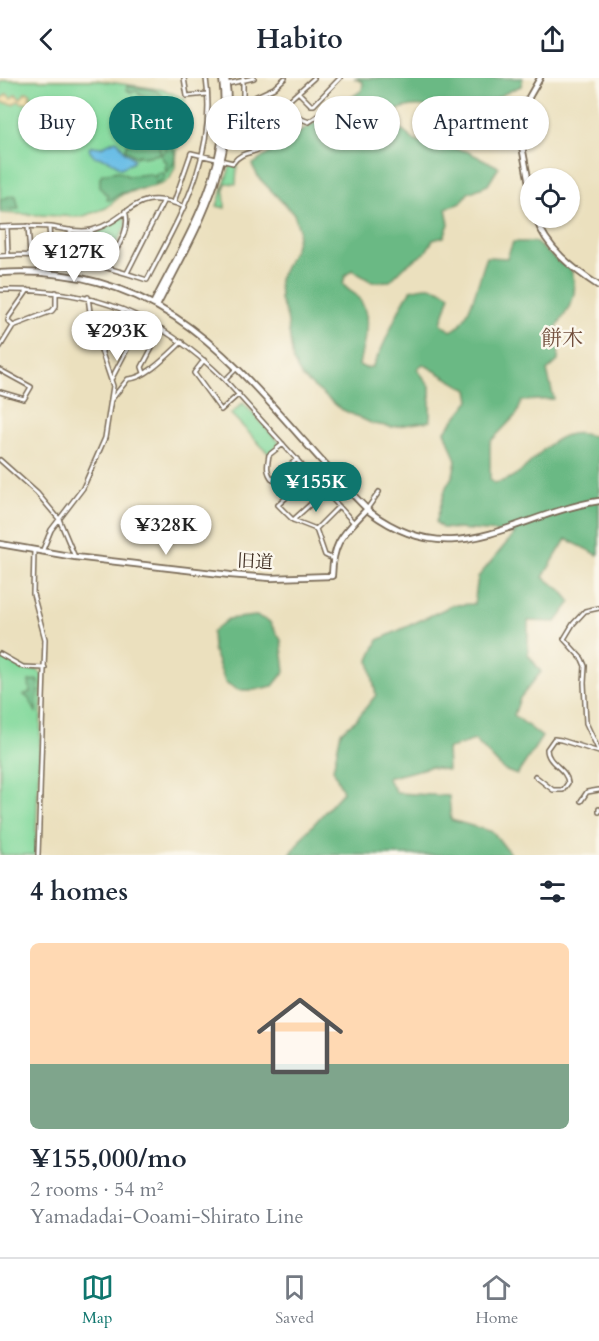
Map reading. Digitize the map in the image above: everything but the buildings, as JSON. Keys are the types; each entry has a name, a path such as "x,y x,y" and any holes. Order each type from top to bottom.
{"street":[{"path":"184,78 187,96 207,94"},
{"path":"0,256 30,255 72,259 147,280 196,181 207,129 206,78"},
{"path":"155,305 190,236 221,160 227,126 227,84 224,78"},
{"path":"221,160 224,78"},
{"path":"227,84 254,78"},
{"path":"257,96 274,88 285,78"},
{"path":"294,96 314,78"},
{"path":"298,93 314,105 340,78"},
{"path":"526,168 521,141 528,99 540,78"},
{"path":"243,80 244,96"},
{"path":"174,202 191,153 233,163 240,155 265,146 271,137 275,119 284,112 309,122 314,119"},
{"path":"0,227 28,226 92,230 108,224 140,202 164,200 185,207"},
{"path":"127,273 164,200"},
{"path":"107,267 127,226 128,218 125,211"},
{"path":"6,226 8,255"},
{"path":"28,226 30,255"},
{"path":"49,227 51,256"},
{"path":"541,228 557,253 599,286"},
{"path":"70,230 72,259"},
{"path":"92,230 94,264"},
{"path":"0,273 28,272 70,276 112,286 155,305 199,333 237,368 367,509 388,525 405,533 423,539 451,542 480,537 558,511 599,501"},
{"path":"14,326 8,321 9,317 28,290"},
{"path":"1,291 28,290 88,297 143,319 182,342 225,380 354,523"},
{"path":"0,347 14,326 52,311 56,306 56,292"},
{"path":"42,552 51,530 83,488 105,438 113,390 91,320 88,297"},
{"path":"102,351 123,310"},
{"path":"111,380 143,319"},
{"path":"144,374 142,367 162,329"},
{"path":"111,401 128,378 136,378 144,374 182,342"},
{"path":"205,360 194,373 221,410 238,394"},
{"path":"225,380 237,368"},
{"path":"0,370 31,387 24,399 0,392"},
{"path":"113,390 117,392"},
{"path":"283,444 269,455 267,468 273,480 297,459"},
{"path":"0,460 37,493 59,519 75,557"},
{"path":"311,475 278,505 293,520 316,529 325,555 333,559 338,542 379,492"},
{"path":"293,520 325,491"},
{"path":"316,529 339,507"},
{"name":"旧道","path":"0,544 75,557 271,578 332,576 333,559"},
{"path":"34,550 33,594 45,639 38,855"},
{"path":"599,608 585,611 573,624 564,639 582,659 585,666 586,723 599,751"},
{"path":"0,654 23,667 45,668"},
{"path":"535,776 553,790 563,790 568,783 566,775 547,755 547,749 554,740 599,751"},
{"path":"580,801 587,792 599,790"}],"green space":[{"path":"354,78 523,78 521,86 501,96 412,96 412,107 400,109 400,96 353,96 362,90 363,82"},
{"path":"6,80 95,80 165,90 178,96 109,96 109,150 177,150 175,167 170,178 162,184 123,194 106,208 81,217 0,213 0,82"},
{"path":"128,86 149,89 163,96 141,96 135,91 132,93 127,90"},
{"path":"314,123 314,150 400,150 400,128 412,138 412,150 461,150 499,167 488,185 468,193 461,203 446,208 449,224 444,237 433,240 425,253 405,266 390,281 372,282 352,270 345,276 343,284 357,296 367,321 359,365 365,368 372,367 411,290 431,287 450,295 441,323 451,331 458,327 474,298 487,257 507,258 513,242 535,242 560,263 569,265 573,275 572,299 555,330 559,344 558,361 547,371 554,399 522,401 517,414 490,442 490,479 494,483 515,475 557,439 571,434 599,437 599,553 598,555 566,539 543,577 561,590 571,602 556,622 528,621 528,654 541,672 520,698 514,715 542,737 517,775 504,770 475,740 447,749 448,770 430,767 387,778 397,793 449,796 451,820 493,832 511,855 290,855 303,836 343,792 333,769 341,732 356,720 376,695 369,660 378,640 453,605 474,604 478,577 515,533 442,528 436,522 456,461 445,431 470,400 468,390 423,364 417,369 430,386 430,421 392,427 373,424 341,409 302,377 293,361 287,317 280,299 279,279 295,248 299,230 294,214 259,178 252,165 274,150 302,150 302,131"},
{"path":"125,150 160,150 160,154 137,157"},
{"path":"165,150 174,150 174,163 167,173 165,168 167,162 163,160 161,154"},
{"path":"231,164 237,165 236,184 226,183 225,208 217,206"},
{"path":"118,171 128,176 150,174 155,177 157,173 164,173 165,177 159,183 156,182 155,186 122,193 107,200 108,196 100,188 100,178 102,174"},
{"path":"16,196 19,209 0,210 0,200"},
{"path":"123,216 126,225 107,263 105,265 98,263 94,235"},
{"path":"243,403 279,442 269,454 231,414"},
{"path":"256,616 269,621 281,640 285,671 273,686 254,690 238,690 225,682 213,649 212,632 228,619"},
{"path":"0,657 18,666 38,670 43,676 35,855 0,855"},
{"path":"37,680 39,683 36,712 24,695 30,692 29,681"}],"sand":[{"path":"7,94 11,98 16,94 18,101 13,104 0,100"}],"water":[{"path":"109,143 109,150 124,150 134,159 132,163 121,168 93,155 90,150 97,150 97,147"}],"district":[{"name":"餅木","path":"562,338"}]}
